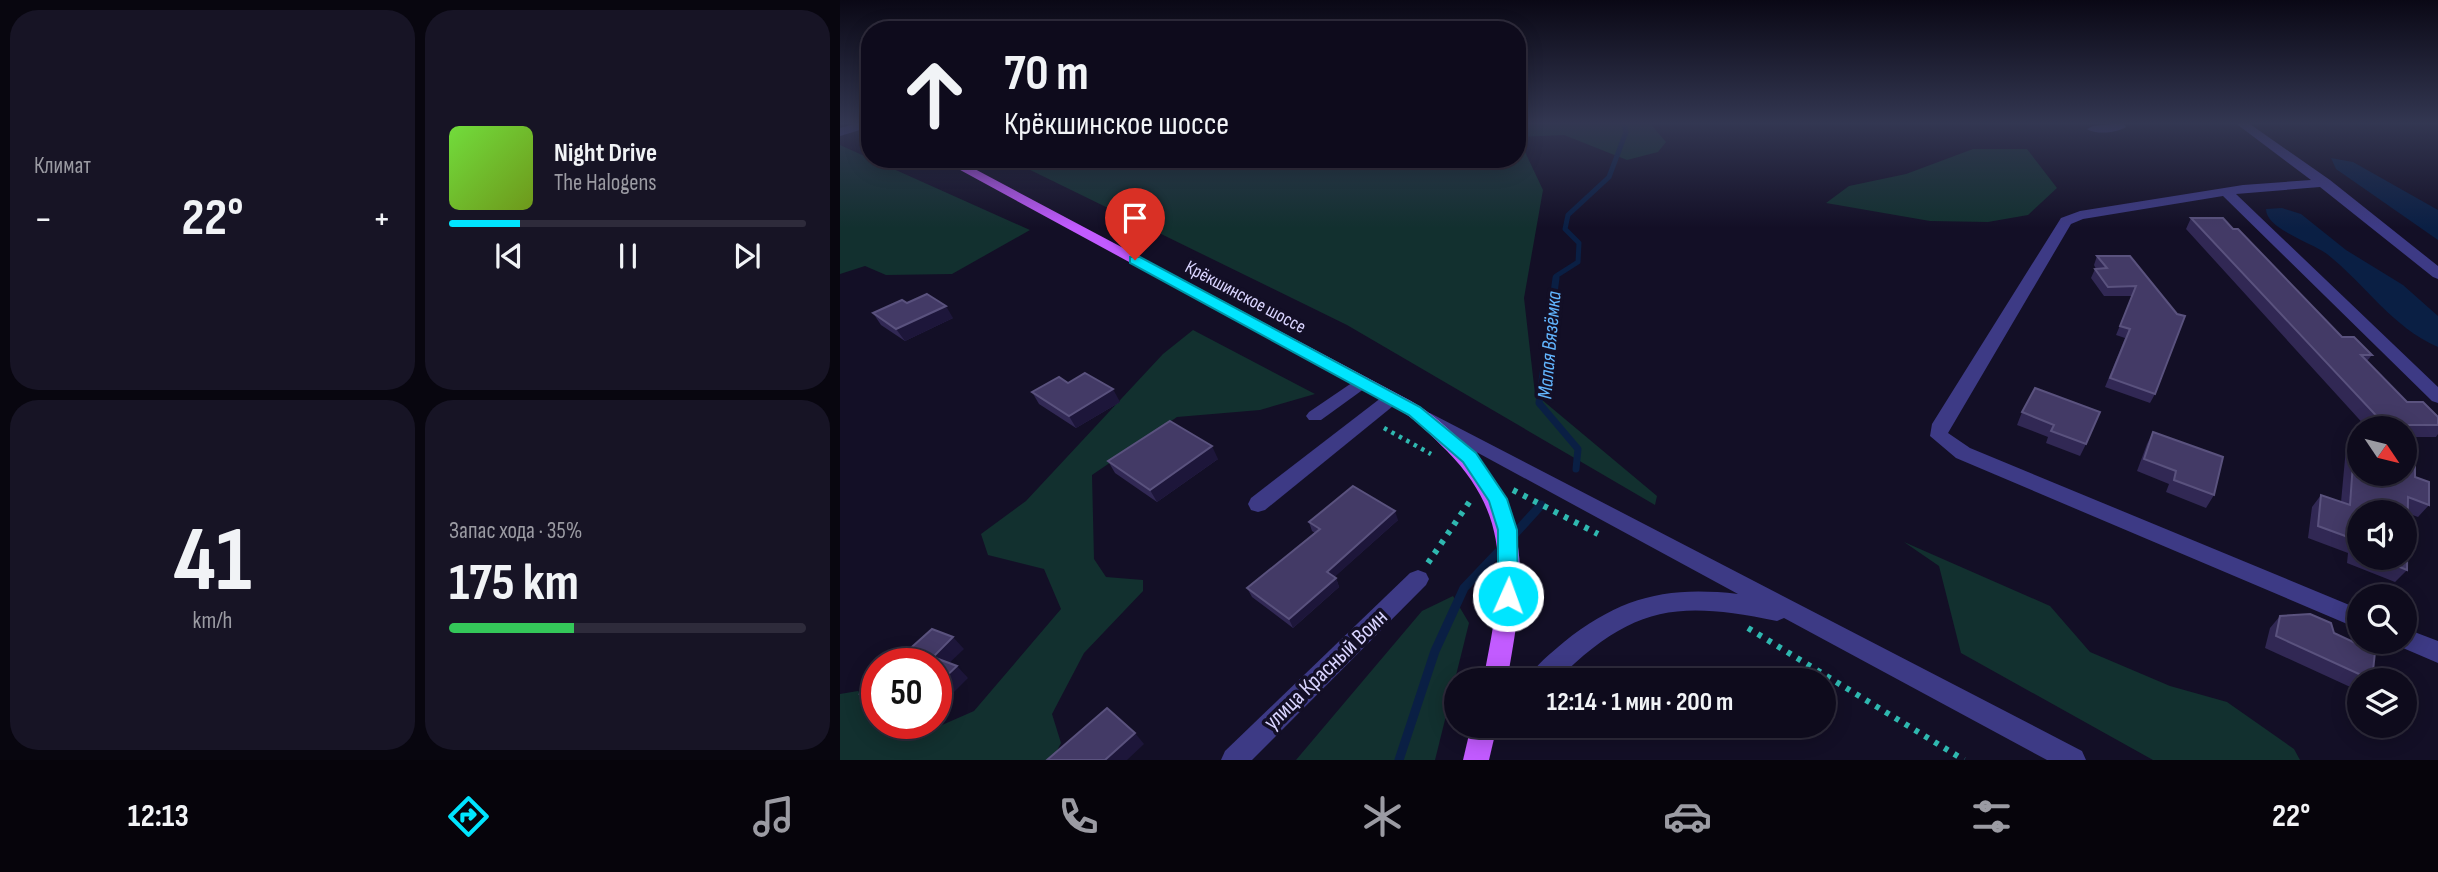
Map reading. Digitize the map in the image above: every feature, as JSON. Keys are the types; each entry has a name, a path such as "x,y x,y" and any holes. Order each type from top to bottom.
{"main road":[{"name":"Крёкшинское шоссе","path":"963,168 1415,411 1470,458 1489,483 1503,513 1510,550 1508,596 1497,668"},
{"path":"1476,758 1481,738"}],"street":[{"path":"2289,157 2438,274"},
{"path":"2325,183 2226,192 2080,215 2066,221 1939,429 1939,436 1963,453 1999,469 2347,614"},
{"path":"2226,192 2438,397"},
{"path":"1315,416 1362,382"},
{"path":"1258,504 1392,398"},
{"path":"1415,411 2073,760"},
{"name":"улица Красный Воин","path":"1234,760 1418,579"},
{"path":"1553,668 1594,631 1632,610 1655,603 1716,598 1805,619"},
{"path":"2417,643 2438,652"},
{"path":"1476,758 1490,738"}],"path":[{"path":"1367,419 1438,457"},
{"path":"1418,579 1473,495"},
{"path":"1736,620 1964,760"}],"green space":[{"path":"840,157 861,157 861,168 891,168 1030,230 952,274 886,275 865,266 840,274"},
{"path":"1528,157 1543,190 1524,298 1535,394 1657,496 1655,505 1347,325 1026,168 1526,168"},
{"path":"1950,157 2034,157 2057,188 2028,215 1988,222 1930,221 1826,203 1849,186 1906,174"},
{"path":"1193,330 1315,394 1260,410 1177,417 1092,475 1094,559 1106,577 1143,580 1143,591 1084,653 1052,714 1061,743 1052,760 840,760 840,694 858,691 861,694 861,739 952,739 952,721 974,711 1061,609 1044,569 988,555 981,534 1026,501 1163,354"},
{"path":"1904,542 2050,606 2090,652 2170,686 2227,702 2294,749 2300,760 2153,760 1961,653 1939,566"},
{"path":"1453,596 1469,623 1458,668 1444,668 1444,724 1435,760 1296,760 1422,611"}],"water":[{"path":"2331,158 2353,162 2438,210 2438,240 2336,169"},
{"path":"2282,208 2301,214 2346,250 2403,285 2438,316 2438,347 2422,339 2393,317 2327,254 2273,223 2266,209"}],"building":[{"path":"2191,218 2223,218 2233,229 2238,229 2342,337 2354,337 2372,355 2361,355 2407,402 2423,402 2438,417 2438,425 2417,425 2417,416 2377,416"},
{"path":"2097,256 2130,256 2177,314 2185,316 2155,394 2110,378 2130,329 2120,326 2136,286 2108,287 2095,269 2107,268"},
{"path":"927,294 946,306 896,329 873,313 902,300 907,303"},
{"path":"1085,373 1113,389 1069,416 1032,392 1059,377 1068,383"},
{"path":"2035,388 2100,412 2086,444 2051,431 2054,425 2022,412"},
{"path":"1170,421 1212,446 1150,490 1108,461"},
{"path":"2153,432 2223,457 2214,495 2174,480 2176,471 2144,459"},
{"path":"2417,478 2429,482 2429,505 2408,497 2408,500 2350,500 2351,486 2417,486"},
{"path":"1353,486 1395,511 1327,572 1336,578 1289,619 1247,588 1320,529 1309,522"},
{"path":"2321,495 2347,504 2347,537 2318,526"},
{"path":"2310,614 2331,623 2334,633 2347,639 2347,654 2375,654 2373,668 2347,669 2276,636 2280,616"},
{"path":"932,629 953,637 942,648 911,648"},
{"path":"1107,708 1135,733 1105,760 1047,760"}],"waterway":[{"name":"Малая Вязёмка","path":"1556,278 1578,262 1579,243 1565,229 1568,215 1609,177 1616,157"},
{"name":"Малая Вязёмка","path":"1556,278 1539,403 1578,449 1576,469"},
{"name":"Малая Вязёмка","path":"1511,538 1541,505"},
{"name":"Малая Вязёмка","path":"1399,760 1435,651 1464,588 1503,547"}],"route":[{"path":"1135,260 1415,411 1470,458 1498,499 1507,530 1510,550 1508,596"}]}
